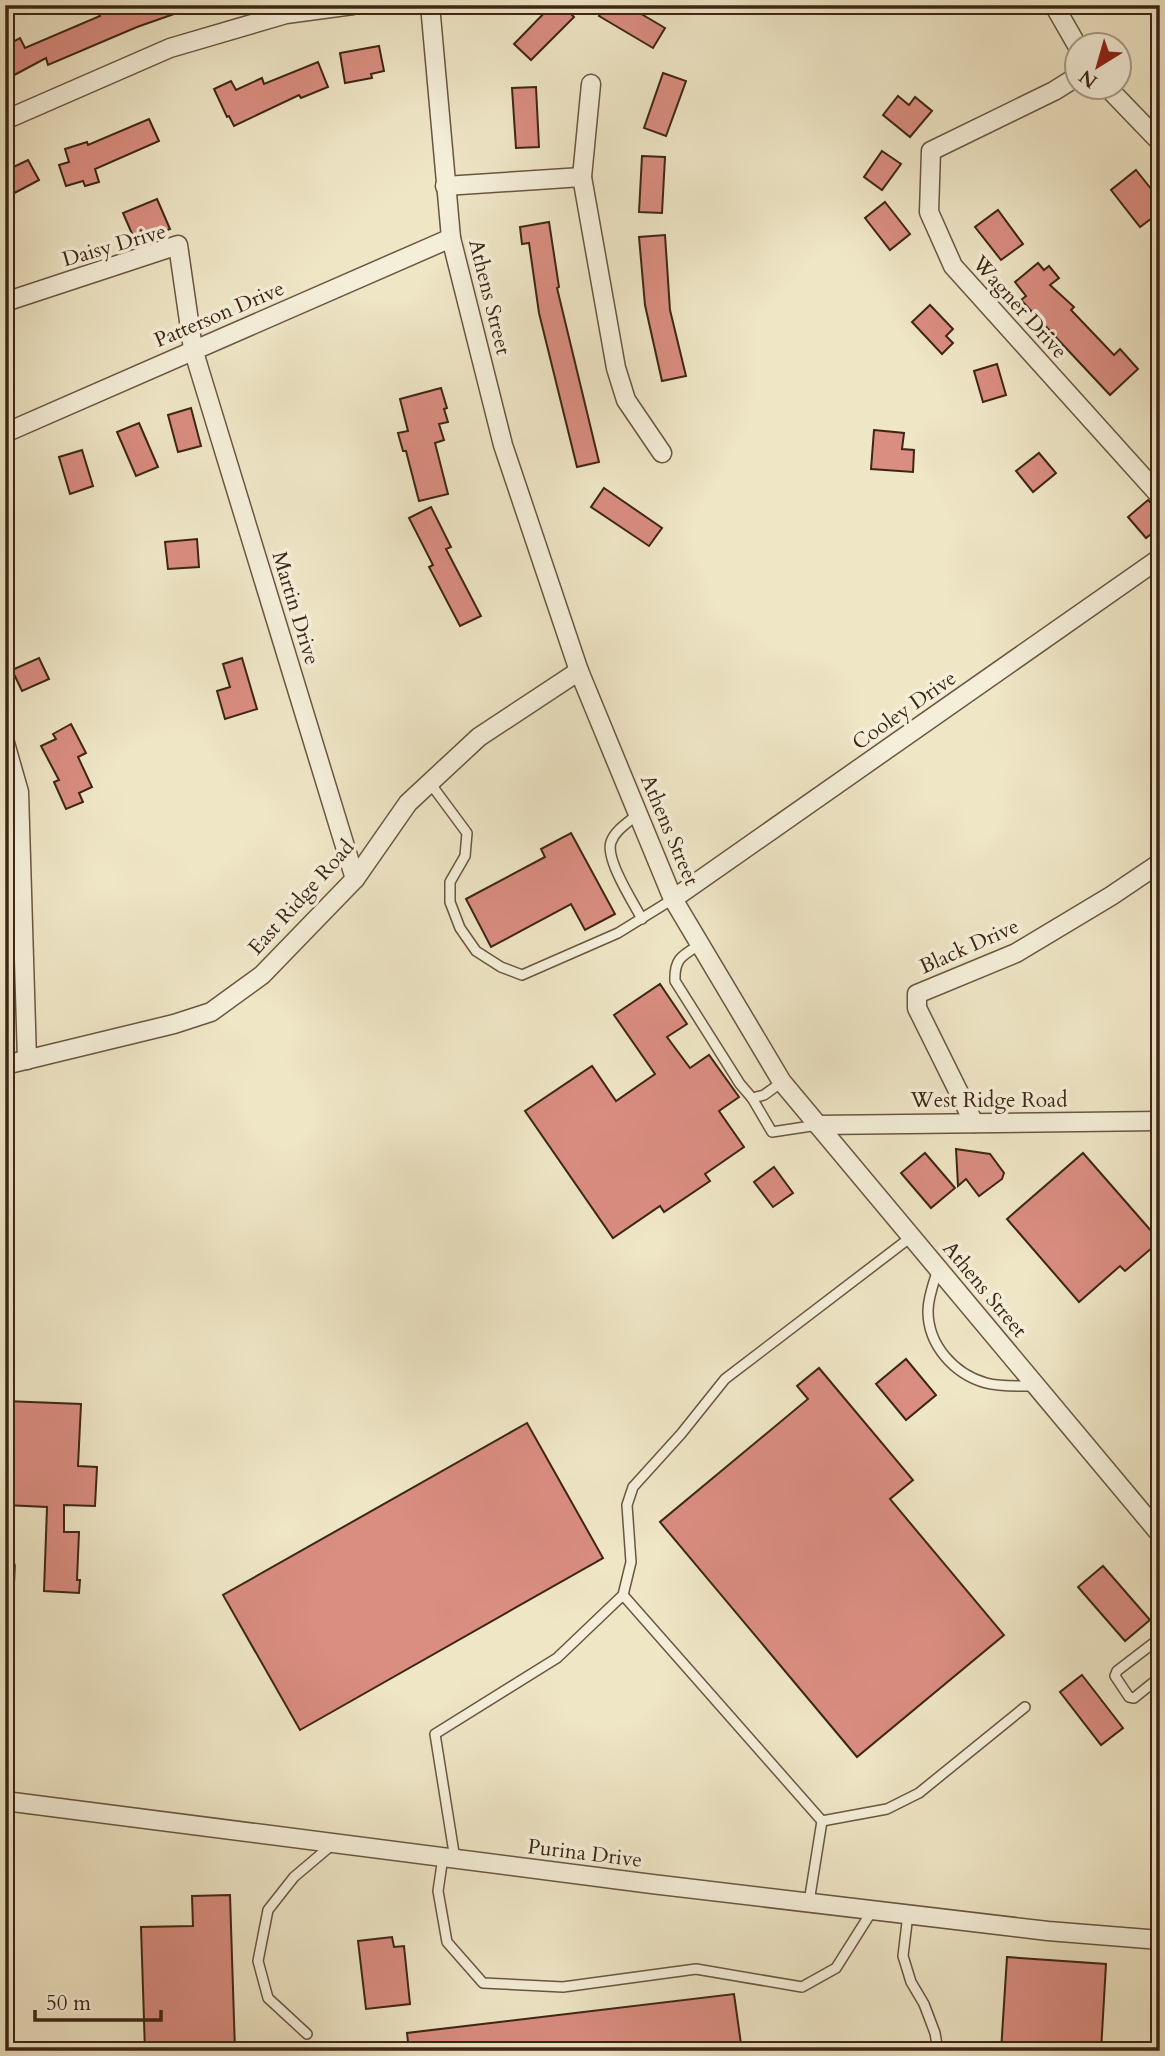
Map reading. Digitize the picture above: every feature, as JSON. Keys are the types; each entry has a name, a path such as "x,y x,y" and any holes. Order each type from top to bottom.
{"street":[{"path":"5,120 170,48 286,15 353,5"},
{"name":"Athens Street","path":"430,5 451,238 503,445 579,671 673,900 782,1082 1160,1534"},
{"path":"1055,7 1069,32"},
{"path":"591,84 582,177 616,369 626,400 662,453"},
{"name":"Wagner Drive","path":"1064,84 931,151 929,212 953,266 1160,496"},
{"path":"1121,102 1160,142"},
{"path":"445,186 582,177"},
{"name":"Patterson Drive","path":"5,433 451,238"},
{"name":"Daisy Drive","path":"5,302 178,245 194,349"},
{"name":"Martin Drive","path":"194,349 355,879"},
{"name":"Cooley Drive","path":"673,900 1160,558"},
{"name":"East Ridge Road","path":"5,1065 174,1024 211,1012 262,975 355,879 408,803 479,737 579,671"},
{"path":"5,743 19,792 27,1059"},
{"name":"Black Drive","path":"974,1123 917,1008 917,994 1016,953 1160,863"},
{"name":"West Ridge Road","path":"818,1125 1160,1121"},
{"name":"Purina Drive","path":"5,1801 873,1910 1048,1931 1160,1940"}],"lane":[{"path":"430,783 467,833 465,856 450,882 450,902 460,928 476,951 501,967 522,975 618,933 673,900"},
{"path":"638,814 620,829 611,841 610,855 642,919"},
{"path":"701,944 682,956 675,967 675,981 740,1084 752,1098 772,1132 818,1125"},
{"path":"752,1098 764,1095 782,1082"},
{"path":"873,1910 835,1968 802,1987 696,1969 563,1987 483,1983 447,1942 438,1891 449,1858 435,1734 557,1658 623,1595 631,1562 627,1505 633,1487 681,1434 724,1379 911,1237"},
{"path":"938,1269 928,1314 935,1341 952,1364 966,1375 985,1383 1036,1386"},
{"path":"5,1560 10,1566 5,1654"},
{"path":"623,1595 822,1821"},
{"path":"1160,1638 1117,1671 1115,1676 1129,1697 1134,1698 1160,1677"},
{"path":"822,1821 887,1809 919,1793 1025,1707"},
{"path":"809,1902 822,1821"},
{"path":"307,2034 268,1998 258,1961 268,1910 294,1877 334,1843"},
{"path":"908,1914 903,1956 911,1982 924,2004 938,2051"}],"building":[{"path":"95,5 194,7 137,27 48,65 46,58 5,80 5,46 20,38 25,48 100,16"},
{"path":"552,5 562,5 574,17 531,60 514,44"},
{"path":"606,5 626,5 665,28 653,48 599,16"},
{"path":"379,46 384,71 371,74 372,78 345,83 340,53"},
{"path":"318,62 328,87 301,98 299,95 234,126 214,89 231,81 236,90 262,78 264,84"},
{"path":"663,73 686,81 666,136 644,128"},
{"path":"536,87 539,147 516,148 512,88"},
{"path":"898,96 909,105 915,97 932,111 910,137 883,115"},
{"path":"149,119 159,141 95,169 99,182 85,186 83,181 66,186 59,165 69,162 65,149 87,142 88,145"},
{"path":"882,151 901,164 882,190 864,177"},
{"path":"642,156 665,157 662,213 639,212"},
{"path":"28,160 39,180 5,198 5,171"},
{"path":"1136,170 1160,200 1160,212 1140,227 1111,190"},
{"path":"157,199 170,229 136,243 123,213"},
{"path":"885,202 910,234 890,250 865,218"},
{"path":"998,210 1023,244 1001,260 975,227"},
{"path":"549,222 559,287 557,288 599,462 577,467 539,313 529,243 522,244 520,227"},
{"path":"665,235 670,310 686,376 662,381 645,305 639,237"},
{"path":"1038,263 1044,270 1049,266 1059,278 1050,285 1074,307 1071,310 1114,355 1120,349 1138,369 1110,395 1021,300 1026,296 1015,282"},
{"path":"930,305 953,329 946,336 953,343 942,354 912,322"},
{"path":"997,364 1006,395 983,402 974,371"},
{"path":"441,388 448,422 439,424 444,440 435,443 448,494 419,501 406,451 403,451 398,433 408,431 400,399"},
{"path":"191,408 201,446 178,452 168,415"},
{"path":"139,423 158,467 136,476 117,432"},
{"path":"874,430 904,433 902,449 914,450 913,472 871,469"},
{"path":"82,450 93,486 70,494 59,457"},
{"path":"1039,453 1056,473 1033,492 1016,471"},
{"path":"604,488 662,528 649,546 591,507"},
{"path":"1148,500 1160,512 1160,527 1146,538 1128,517"},
{"path":"431,507 451,547 446,549 481,616 460,626 429,567 433,565 409,518"},
{"path":"197,539 199,567 168,569 165,542"},
{"path":"39,658 49,679 22,691 12,670"},
{"path":"242,658 257,709 225,719 217,691 230,687 223,664"},
{"path":"71,724 86,753 78,757 92,787 79,793 83,802 66,809 54,782 59,780 41,746 56,739 53,734"},
{"path":"571,833 615,914 585,930 571,904 491,947 466,899 545,857 541,849"},
{"path":"660,984 687,1024 667,1037 690,1068 709,1055 739,1097 719,1111 744,1147 705,1174 710,1181 664,1212 660,1206 613,1238 525,1111 592,1066 616,1101 655,1074 614,1015"},
{"path":"956,1149 990,1154 1004,1173 1002,1179 979,1196 966,1179 958,1186"},
{"path":"925,1153 955,1188 931,1208 901,1173"},
{"path":"1083,1153 1160,1241 1125,1271 1120,1266 1079,1302 1007,1219"},
{"path":"774,1167 793,1193 773,1207 754,1182"},
{"path":"906,1359 936,1395 906,1420 876,1384"},
{"path":"819,1368 913,1480 890,1499 1004,1635 857,1757 660,1522 808,1399 797,1386"},
{"path":"5,1401 81,1404 78,1466 97,1467 95,1506 64,1505 64,1532 79,1532 79,1593 44,1591 47,1507 5,1505"},
{"path":"527,1423 603,1558 300,1730 223,1595"},
{"path":"1103,1566 1150,1620 1125,1641 1078,1587"},
{"path":"1082,1675 1123,1728 1101,1745 1060,1692"},
{"path":"230,1895 235,2051 145,2051 141,1927 193,1926 192,1896"},
{"path":"392,1937 394,1947 404,1946 410,2004 366,2009 358,1941"},
{"path":"1007,1957 1106,1964 1101,2051 1001,2051"},
{"path":"734,1994 742,2051 409,2051 407,2033"}]}
